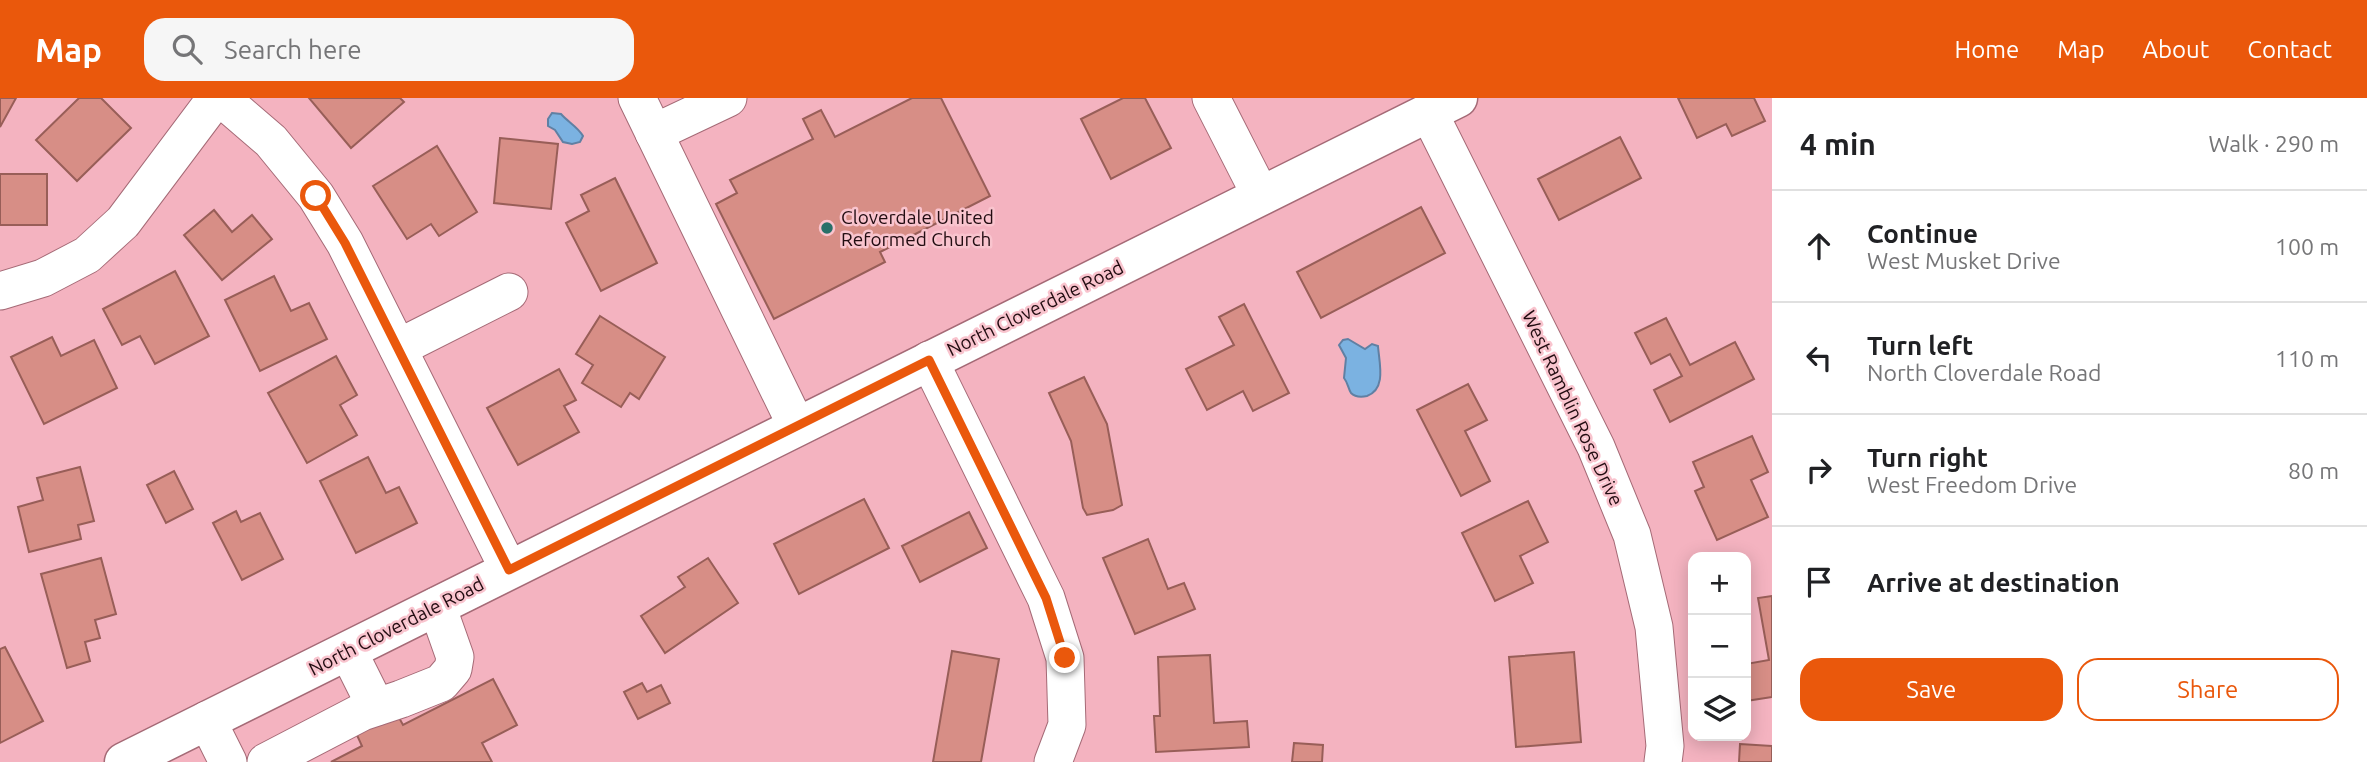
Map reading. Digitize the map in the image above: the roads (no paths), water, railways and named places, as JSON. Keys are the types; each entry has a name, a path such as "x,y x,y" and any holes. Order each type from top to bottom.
{"main road":[{"name":"North Cloverdale Road","path":"124,762 1444,105"}],"street":[{"path":"0,291 43,278 87,255 123,222 216,98"},
{"path":"221,98 271,141 316,196 345,243 509,570"},
{"path":"637,98 797,427"},
{"path":"654,133 728,98"},
{"path":"1211,98 1261,196"},
{"name":"West Ramblin Rose Drive","path":"1444,105 1596,447 1632,535 1654,627 1665,746 1664,762"},
{"path":"398,348 509,292"},
{"path":"929,360 1046,598 1065,658 1067,725 1053,762"},
{"path":"266,762 362,712 440,683 453,670 455,657 437,606"},
{"path":"348,651 376,707"},
{"path":"207,720 228,762"}],"water":[{"path":"552,113 561,114 578,130 583,136 580,142 563,142 555,130 548,126"},
{"path":"1348,339 1365,349 1372,344 1378,346 1380,381 1367,396 1353,394 1344,378 1346,358 1339,345"}],"place":[{"name":"Cloverdale United Reformed Church","path":"827,228"}]}
